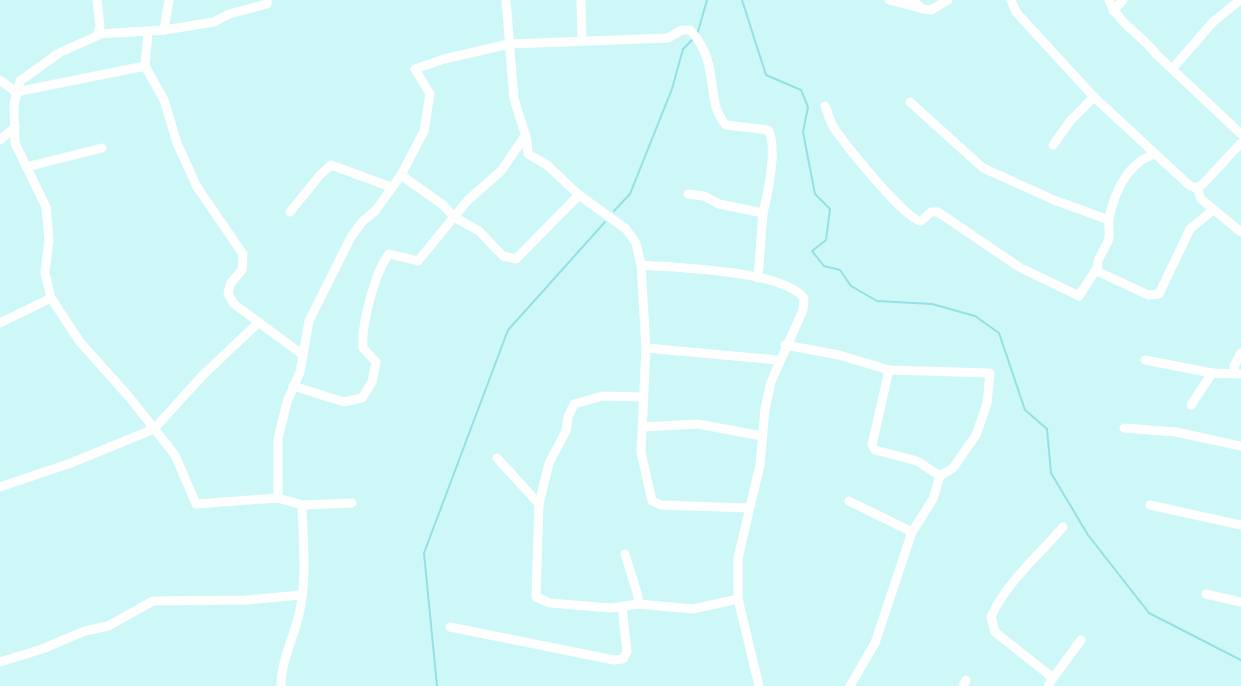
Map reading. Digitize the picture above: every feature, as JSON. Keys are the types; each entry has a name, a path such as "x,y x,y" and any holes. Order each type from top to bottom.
{"street":[{"path":"97,0 98,34 94,39 76,45 43,63 20,81 16,92 15,143 46,207 49,240 45,273 51,298 80,342 175,455 196,504 278,498 302,505 352,503"},
{"path":"164,30 169,0"},
{"path":"98,34 148,32 214,22 229,14 267,4 267,0"},
{"path":"506,0 514,99 526,134 528,154 547,165 579,195 626,229 636,243 641,265 646,348 641,452 652,501 661,505 749,508"},
{"path":"581,0 582,41"},
{"path":"889,0 931,10 948,0"},
{"path":"913,0 922,9"},
{"path":"1011,0 1016,12 1094,97 1190,186 1197,188"},
{"path":"1109,0 1113,11 1130,31 1147,41 1241,134"},
{"path":"1113,11 1124,0"},
{"path":"1173,68 1213,22 1240,0"},
{"path":"278,498 278,439 300,372 309,321 351,237 362,222 376,210 401,175 424,131 430,106 430,94 416,69 444,59 509,44 668,38 682,30 690,30 704,47 713,72 720,119 726,125 768,129 772,136 772,164 763,213 758,278"},
{"path":"148,32 145,66 164,100 177,143 197,187 243,254 242,270 230,284 228,294 234,304 303,355"},
{"path":"0,80 16,92 145,66"},
{"path":"1053,144 1071,120 1094,97"},
{"path":"910,102 983,168 1054,200 1109,220"},
{"path":"825,106 833,126 895,201 915,220 921,221 931,212 938,212 1020,267 1079,296 1097,268 1109,238 1109,220 1120,184 1145,157 1156,154"},
{"path":"1233,125 1241,117"},
{"path":"0,140 15,127"},
{"path":"294,386 344,402 362,398 372,382 376,362 363,348 365,313 383,262 389,254 418,261 454,217 501,171 514,151 525,141 526,134"},
{"path":"1197,188 1241,143"},
{"path":"26,167 102,147"},
{"path":"290,212 331,165 391,187"},
{"path":"401,175 443,205 454,217 479,231 503,255 516,259 579,195"},
{"path":"1197,188 1201,199 1241,232"},
{"path":"688,194 704,196 719,204 763,213"},
{"path":"1097,268 1099,272 1148,295 1159,294 1191,230 1213,210"},
{"path":"641,265 686,268 784,283 798,290 804,298 802,310 779,360 765,409 760,465 738,558 738,600 759,686"},
{"path":"0,323 51,298"},
{"path":"0,486 71,464 154,429 202,376 259,322"},
{"path":"786,345 838,355 889,370 990,373 987,404 976,435 953,468 940,476 933,499 912,532 875,643 850,686"},
{"path":"646,348 779,360"},
{"path":"1144,360 1212,374 1238,374 1234,366 1241,353"},
{"path":"889,370 872,445 875,450 918,461 940,476"},
{"path":"1191,405 1212,374"},
{"path":"644,397 603,396 574,404 568,417 566,431 549,463 539,504 536,597 550,603 573,606 638,604 693,609 738,600"},
{"path":"642,427 698,424 762,436"},
{"path":"1124,428 1176,432 1241,446"},
{"path":"497,458 539,504"},
{"path":"849,501 912,532"},
{"path":"280,686 281,673 300,611 305,579 302,505"},
{"path":"1150,505 1241,525"},
{"path":"1063,527 1010,587 997,604 991,617 995,632 1051,682 1081,640"},
{"path":"625,554 638,596 638,604"},
{"path":"1206,594 1241,602"},
{"path":"0,662 42,649 85,631 108,626 153,601 246,600 302,595"},
{"path":"450,627 614,660 622,659 627,652 622,606"}],"waterway":[{"path":"697,35 707,0"},
{"path":"742,0 766,75 801,90 808,107 803,132 815,194 830,209 826,240 812,251 824,266 840,270 851,286 877,301 932,304 975,316 999,333 1025,410 1047,429 1051,473 1088,535 1149,613 1241,660"},
{"path":"614,211 630,194 672,89 683,49 693,39"},
{"path":"437,686 424,553 508,330 605,222"}]}
